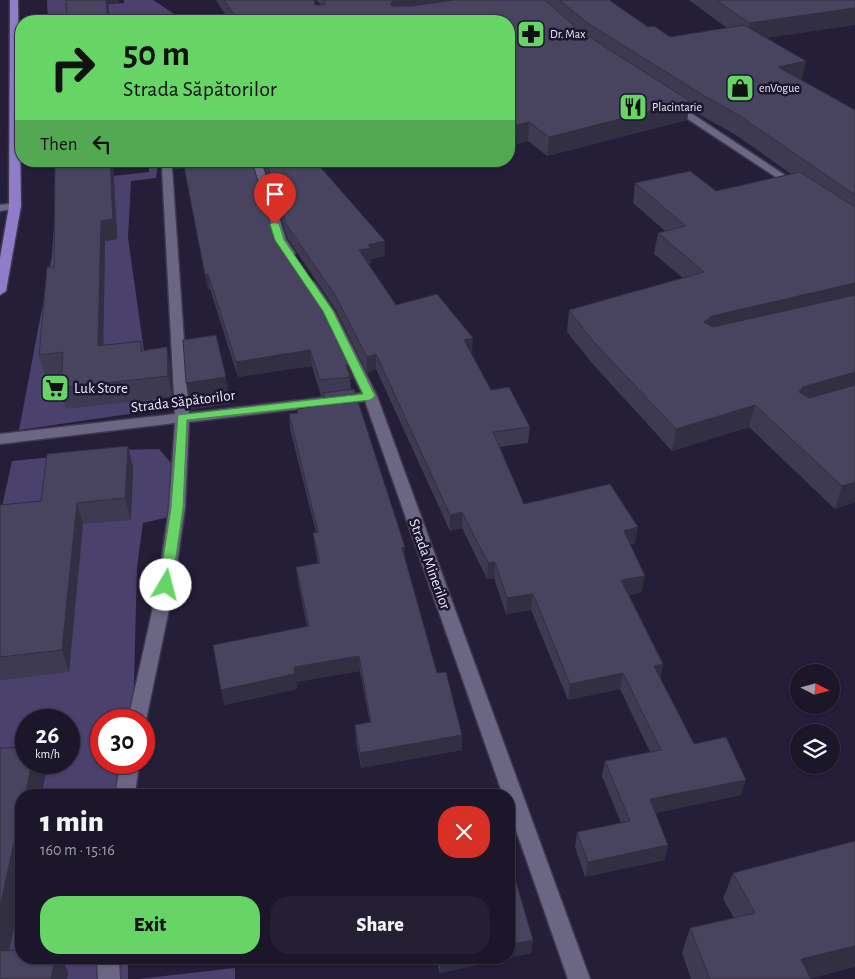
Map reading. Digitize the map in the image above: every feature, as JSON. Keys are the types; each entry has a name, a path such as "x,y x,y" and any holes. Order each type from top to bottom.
{"main road":[{"path":"0,291 15,206 14,0"}],"street":[{"path":"664,99 807,192"},
{"name":"Strada Minerilor","path":"258,167 280,240 328,311 370,396 512,789"},
{"path":"139,709 166,585 176,518 182,418 167,168"},
{"path":"0,208 15,206"},
{"name":"Strada Săpătorilor","path":"0,439 370,396"},
{"path":"126,789 128,774"},
{"name":"Strada Minerilor","path":"515,799 580,979"},
{"path":"108,964 108,979"}],"shaded area":[{"path":"47,0 78,0 73,15 48,15"},
{"path":"124,0 153,0 176,15 109,15 108,4 124,3"},
{"path":"149,167 158,167 156,178 131,181 128,238 144,351 161,353 157,410 19,430 52,256 57,175 117,239 113,176 149,172"},
{"path":"159,449 171,463 173,516 143,523 137,567 133,709 90,709 90,774 132,774 131,789 42,789 46,774 80,774 80,709 15,709 15,774 0,775 0,680 69,671 47,523 0,516 12,461 120,450"},
{"path":"15,921 15,964 128,964 128,979 67,979 68,971 4,975"},
{"path":"235,968 235,979 138,979"}],"building":[{"path":"66,0 106,0 107,15 67,15"},
{"path":"224,0 314,0 315,5 325,5 325,0 394,0 390,4 392,6 412,6 454,0 545,0 580,31 690,101 549,137 529,122 515,126 515,15 234,15"},
{"path":"559,0 609,0 648,27 654,26 670,37 744,25 806,61 778,67 855,110 855,195 740,116 589,24"},
{"path":"716,0 855,0 855,8 749,23"},
{"path":"55,167 110,167 113,219 101,221 98,346 141,341 141,351 167,347 168,376 61,388 63,352 39,355 47,267 54,267"},
{"path":"184,167 254,167 271,226 319,297 352,363 346,365 350,377 320,380 310,350 236,362 208,274 205,275"},
{"path":"268,167 320,167 385,241 368,245 371,248 359,250 396,305 437,294 473,338 464,340 491,390 509,387 530,427 493,432 524,504 610,484 638,527 624,531 645,576 621,580 663,664 654,666 694,744 726,737 746,780 650,799 668,845 588,862 577,832 630,821 605,761 661,750 623,673 570,684 533,594 507,598 495,562 488,563 462,512 450,515 376,354 367,357 335,295 286,224"},
{"path":"690,171 716,191 800,172 855,207 855,283 712,316 704,322 713,327 855,295 855,372 803,387 799,392 809,398 855,385 855,482 842,486 755,405 676,429 593,341 569,310 704,272 658,233 686,226 635,183"},
{"path":"216,335 226,377 186,383 183,340"},
{"path":"354,389 405,547 402,548 437,673 446,672 462,735 360,753 355,725 371,722 359,656 294,667 295,674 221,690 213,645 309,626 296,567 320,563 313,533 318,532 289,414 298,413 297,409 327,404 323,393"},
{"path":"128,446 125,498 77,503 62,650 0,657 0,505 41,501 47,454"},
{"path":"15,747 15,774 29,774 26,789 15,789 15,838 0,907 0,748"},
{"path":"855,841 855,946 801,959 811,979 710,979 690,928 755,913 733,873"},
{"path":"515,878 533,940 515,944"},
{"path":"15,950 15,964 54,964 51,979 0,979 0,951"}],"place":[{"name":"Dr. Max","path":"531,34"},
{"name":"enVogue","path":"740,88"},
{"name":"Placintarie","path":"633,107"},
{"name":"Luk Store","path":"55,388"}],"route":[{"path":"166,585 177,508 182,418 370,396 328,311 280,240 275,224"}]}
